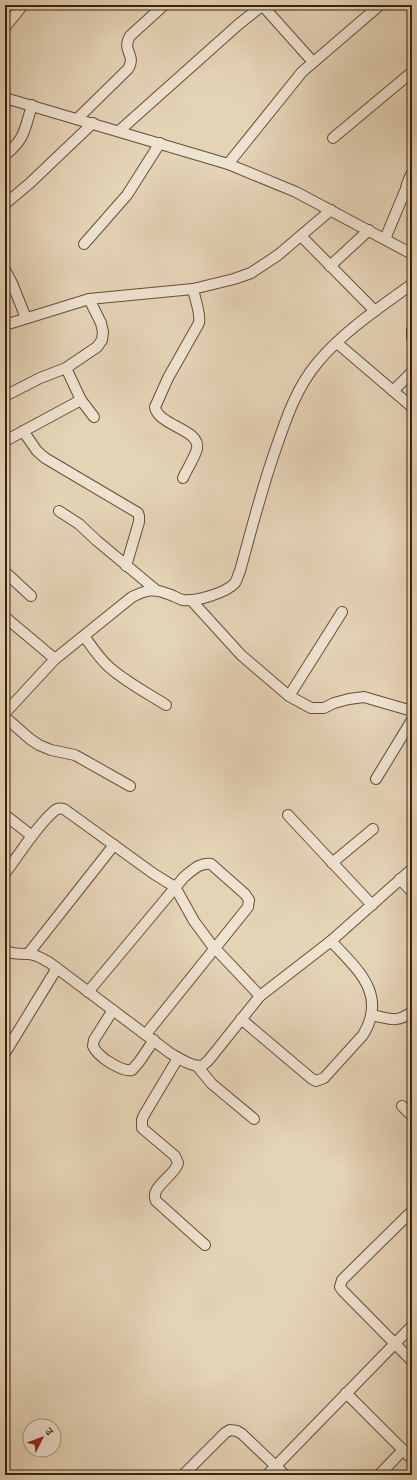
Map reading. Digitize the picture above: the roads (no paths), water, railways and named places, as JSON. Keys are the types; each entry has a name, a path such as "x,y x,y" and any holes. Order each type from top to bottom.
{"street":[{"path":"5,27 23,5"},
{"path":"77,119 128,70 132,63 132,58 126,48 126,42 130,36 164,5"},
{"path":"119,130 262,5 313,62"},
{"path":"228,164 302,72 380,5"},
{"path":"333,138 412,72"},
{"path":"5,98 119,130 228,164 296,192 412,254"},
{"path":"5,155 15,148 21,139 32,106"},
{"path":"5,204 30,183 93,123"},
{"path":"84,244 127,195 160,143"},
{"path":"385,239 412,173"},
{"path":"405,191 406,195 412,199"},
{"path":"5,325 89,299 193,289 234,279 251,273 267,264 331,210"},
{"path":"330,266 369,230"},
{"path":"301,236 375,310"},
{"path":"5,270 12,283 26,318"},
{"path":"5,713 54,659 132,597 147,590 156,590 168,593 181,599 192,601 229,588 235,582 240,571 269,468 288,411 302,383 319,360 337,343 375,310 412,284"},
{"path":"183,478 196,450 196,443 191,435 159,415 155,407 168,378 199,323 200,314 196,305 193,289"},
{"path":"5,396 40,378 66,368 97,347 102,340 103,332 101,322 89,299"},
{"path":"412,330 412,337"},
{"path":"337,343 412,407"},
{"path":"66,368 81,400 94,417"},
{"path":"393,391 412,372"},
{"path":"5,441 81,400"},
{"path":"23,431 37,451 45,458 138,513 139,522 126,566"},
{"path":"59,511 78,524 156,590"},
{"path":"5,572 31,596"},
{"path":"192,601 241,655 288,696 311,708 324,708 334,703 364,697 412,711"},
{"path":"288,696 342,612"},
{"path":"5,617 54,659"},
{"path":"84,636 100,657 118,674 134,686 166,705"},
{"path":"5,717 39,745 51,750 75,755 130,786"},
{"path":"376,778 412,720"},
{"path":"5,873 32,836 53,812 61,808 64,809 154,874 176,886 194,921 215,949 260,996"},
{"path":"5,815 32,836"},
{"path":"288,815 372,905"},
{"path":"332,863 373,829"},
{"path":"28,954 114,846"},
{"path":"88,992 184,877 200,865 205,863 211,864 245,894 249,900 248,908 215,949 150,1037 139,1062 132,1070 123,1069 99,1055 93,1046 94,1040 113,1010"},
{"path":"197,1066 203,1065 208,1061 260,996 273,984 331,941 412,869"},
{"path":"400,879 412,892"},
{"path":"241,1019 312,1080 316,1081 324,1078 368,1028 373,1006 369,988 358,971 331,941"},
{"path":"5,952 16,955 28,954 39,957 57,968 178,1058 197,1066 212,1084 254,1119"},
{"path":"5,1053 57,968"},
{"path":"371,1015 395,1020 401,1019 412,1012"},
{"path":"178,1058 144,1115 142,1120 142,1128 175,1156 178,1163 175,1169 156,1191 154,1197 156,1201 205,1245"},
{"path":"402,1106 412,1116"},
{"path":"412,1211 342,1280 340,1287 342,1291 412,1360"},
{"path":"267,1475 412,1326"},
{"path":"346,1394 412,1459"},
{"path":"183,1475 224,1433 230,1430 237,1431 242,1434 285,1475"},
{"path":"379,1475 403,1450"}]}
